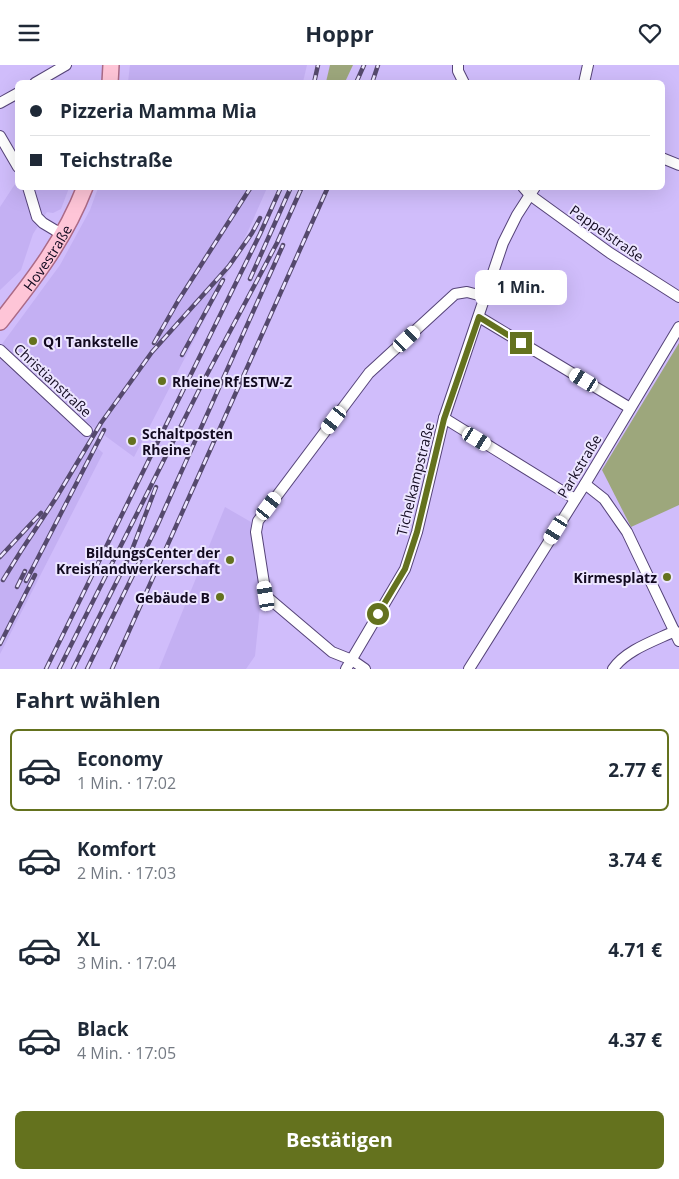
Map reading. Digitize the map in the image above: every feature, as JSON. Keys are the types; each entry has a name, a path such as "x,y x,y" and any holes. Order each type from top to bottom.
{"main road":[{"path":"110,80 111,65"},
{"name":"Hovestraße","path":"0,322 51,255 63,235 84,190"}],"street":[{"path":"40,80 66,65"},
{"path":"585,80 588,65"},
{"path":"458,68 463,80"},
{"path":"0,103 15,95"},
{"path":"0,136 15,162"},
{"path":"665,159 679,165"},
{"path":"29,190 36,217 63,235"},
{"name":"Tichelkampstraße","path":"346,669 405,569 417,532 444,419 503,243 529,190"},
{"name":"Pappelstraße","path":"529,190 610,253 679,297"},
{"path":"365,669 352,659 332,652 266,596 256,532 258,521 369,373 455,294 467,293 486,297"},
{"path":"479,317 630,408"},
{"name":"Parkstraße","path":"469,669 576,499 679,327"},
{"name":"Christianstraße","path":"0,350 87,431"},
{"path":"444,419 576,499"},
{"path":"585,484 604,499 627,532 677,636 626,656 613,669"}],"shaded area":[{"path":"130,65 307,65 303,80 128,80"},
{"path":"15,184 15,190 68,190 61,209 53,213 47,212 33,234 21,270 0,290 0,207"},
{"path":"97,190 266,190 211,307 134,457 89,424 2,344 60,265 90,210"},
{"path":"0,359 103,453 0,654"},
{"name":"BildungsCenter der Kreishandwerkerschaft","path":"225,507 251,522 261,598 255,656 246,669 159,669"}],"green space":[{"path":"330,65 353,65 346,80 326,80"},
{"path":"679,343 679,505 631,527 602,470"}],"railway":[{"path":"315,80 318,65"},
{"path":"357,80 364,65"},
{"path":"373,80 378,65"},
{"path":"154,343 178,301 249,190"},
{"path":"46,669 260,234 280,190"},
{"path":"250,279 290,190"},
{"path":"59,669 204,380 277,243 301,190"},
{"path":"112,669 327,190"},
{"path":"3,580 56,498 101,423 152,352 229,266 260,218"},
{"path":"87,669 157,526 283,245"},
{"path":"182,355 223,280"},
{"path":"26,581 104,430"},
{"path":"73,669 130,555 156,487"},
{"path":"0,557 41,513"},
{"path":"17,587 25,571"},
{"path":"0,644 35,575"}],"place":[{"name":"Q1 Tankstelle","path":"33,341"},
{"name":"Rheine Rf ESTW-Z","path":"162,381"},
{"name":"Schaltposten Rheine","path":"132,441"},
{"name":"BildungsCenter der Kreishandwerkerschaft","path":"230,560"},
{"name":"Kirmesplatz","path":"667,577"},
{"name":"Gebäude B","path":"220,597"}],"route":[{"path":"378,614 405,569 417,532 444,419 479,317 521,343"}]}
